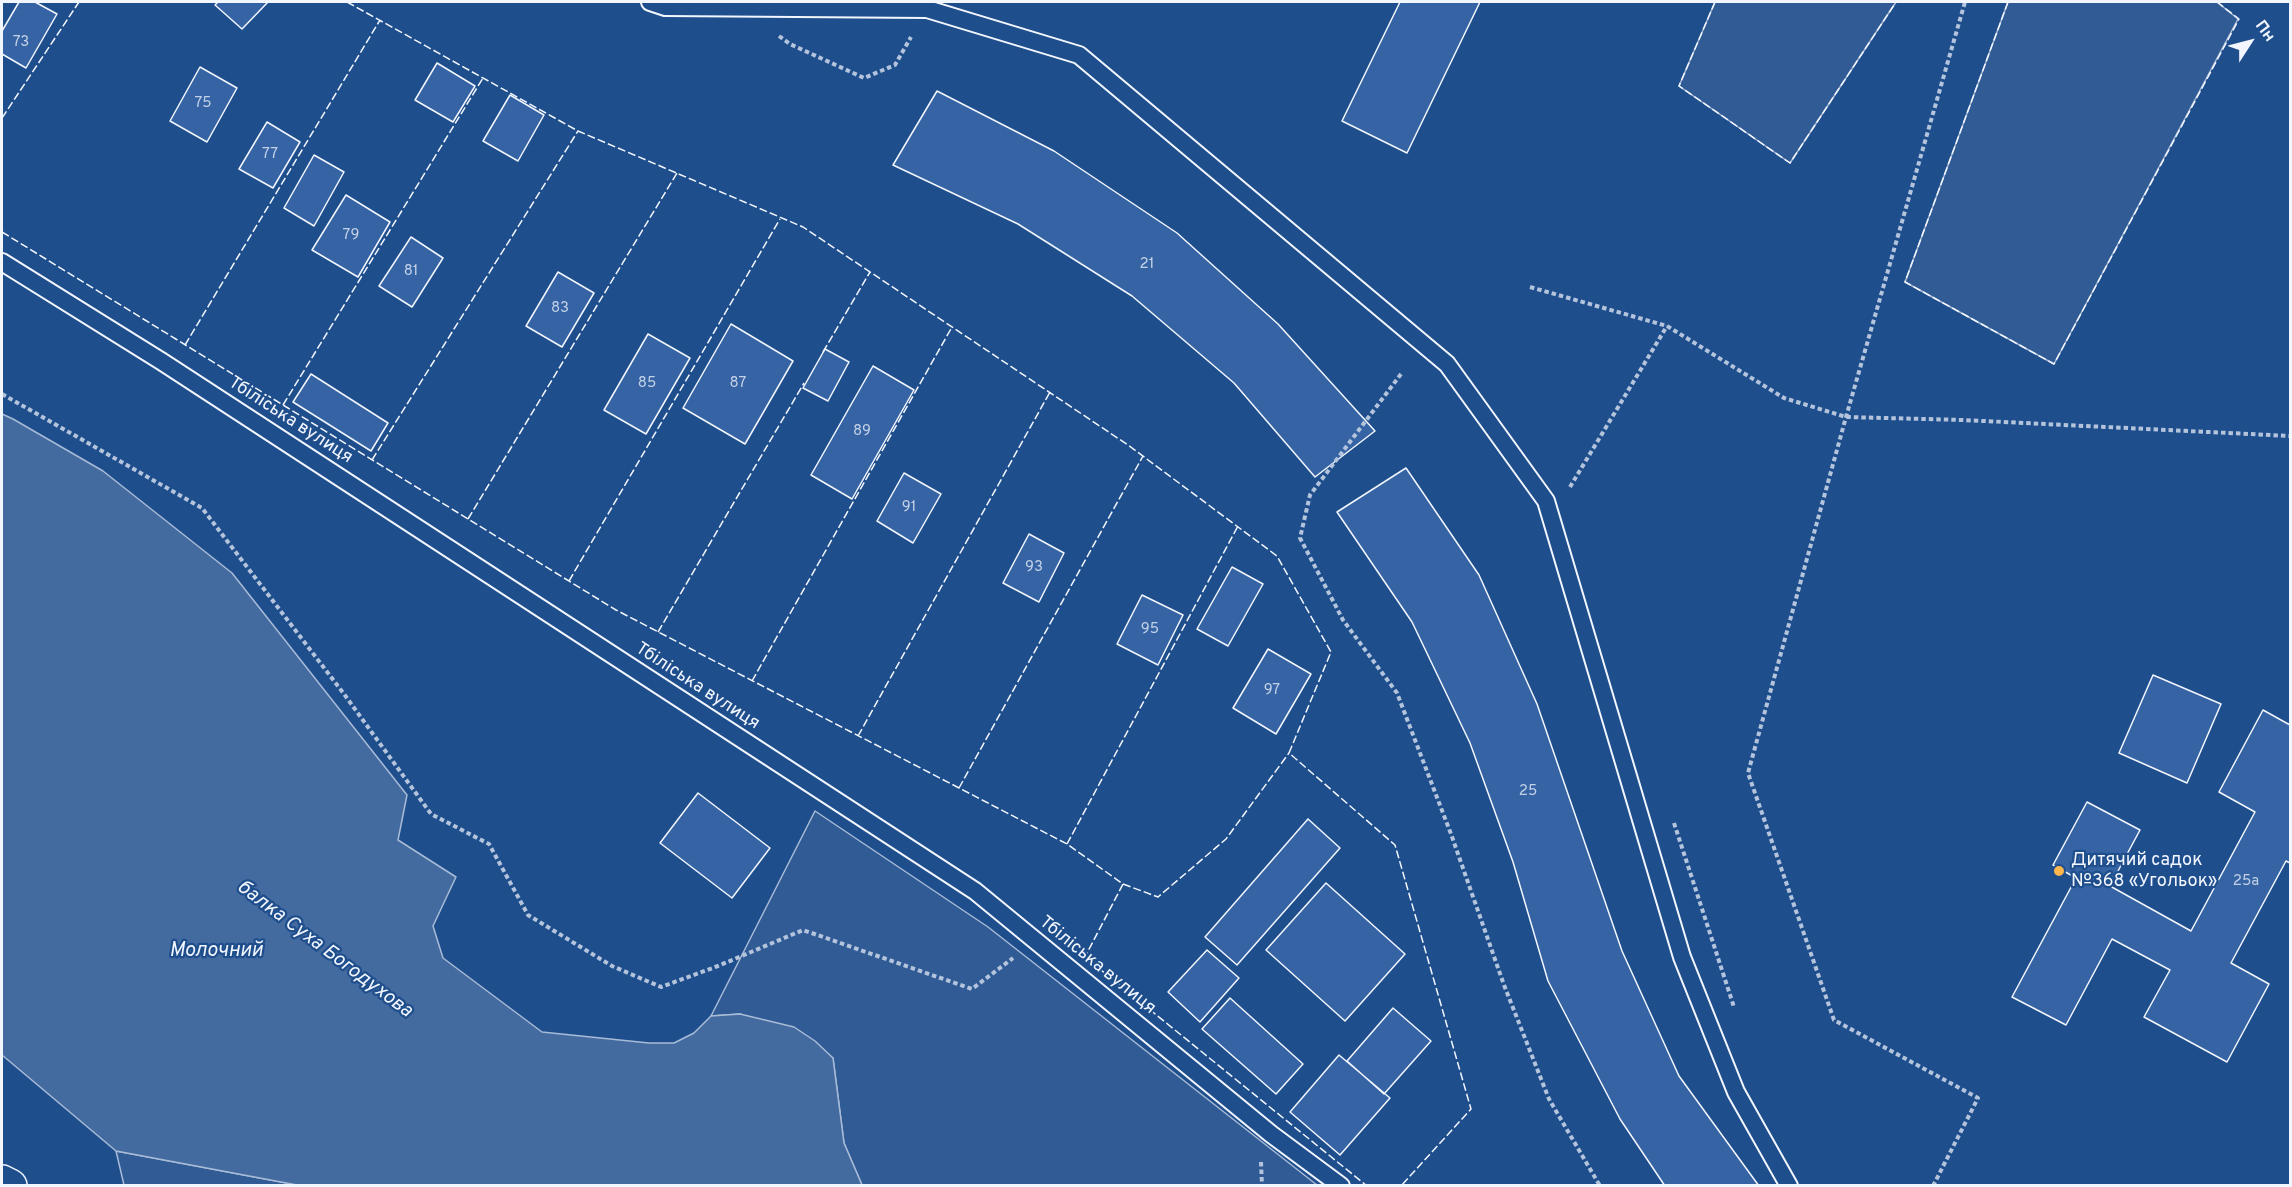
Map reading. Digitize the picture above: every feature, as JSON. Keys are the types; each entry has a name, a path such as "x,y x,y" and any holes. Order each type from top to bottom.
{"street":[{"path":"2,1182 10,1185"}],"lane":[{"path":"650,2 665,7 927,9 1079,56 1447,364 1546,501 1682,957 1736,1092 1789,1185"},
{"name":"Тбіліська вулиця","path":"2,262 161,361 965,885 1271,1134 1341,1185"}],"path":[{"path":"1933,1185 1978,1098 1834,1020 1748,773 1846,417 1965,2"},
{"path":"743,8 790,44 864,78 895,65 927,9"},
{"path":"1530,287 1667,326 1784,398 1846,417 1963,420 2290,436"},
{"path":"1566,494 1667,326"},
{"path":"1401,374 1310,495 1300,538 1343,620 1397,693 1451,834 1504,985 1550,1099 1600,1185"},
{"path":"2,393 202,508 337,685 431,814 489,844 528,915 612,966 661,987 718,966 802,930 972,989 1035,940"},
{"path":"1673,821 1737,1014"}],"shaded area":[{"path":"1715,2 1896,2 1790,163 1679,86"},
{"path":"2008,2 2217,2 2238,19 2054,364 1905,282"},
{"path":"815,811 988,927 1317,1185 862,1185 844,1143 833,1058 740,1014 711,1016"},
{"path":"116,1151 297,1185 124,1185"}],"water":[{"name":"Молочний","path":"2,414 103,471 232,573 407,795 398,840 456,877 433,926 443,958 542,1032 649,1043 674,1043 694,1033 711,1016 740,1014 794,1027 815,1041 833,1058 844,1143 862,1185 297,1185 116,1151 2,1055"}],"building":[{"path":"19,2 35,2 57,14 26,68 2,54 2,31"},
{"path":"218,2 268,2 242,29 215,5"},
{"path":"1400,2 1480,2 1407,153 1342,121"},
{"path":"437,63 475,86 453,122 415,100"},
{"path":"200,67 237,88 207,142 170,121"},
{"path":"937,91 1054,151 1177,233 1278,324 1375,431 1315,477 1234,383 1132,296 1018,224 893,165"},
{"path":"510,95 544,115 518,161 483,141"},
{"path":"267,122 300,142 273,188 239,169"},
{"path":"314,155 344,172 314,226 284,208"},
{"path":"346,195 390,222 358,277 312,250"},
{"path":"411,237 443,258 412,307 379,286"},
{"path":"558,272 594,293 562,347 526,326"},
{"path":"731,324 793,361 745,444 683,408"},
{"path":"648,334 690,358 646,434 604,410"},
{"path":"825,349 849,362 828,401 803,388"},
{"path":"873,366 914,390 852,499 811,475"},
{"path":"311,374 388,423 371,451 293,402"},
{"path":"1406,468 1479,575 1537,704 1622,951 1679,1076 1759,1186 1665,1186 1620,1119 1548,981 1513,862 1470,743 1412,622 1337,512"},
{"path":"904,473 941,494 913,543 877,521"},
{"path":"1029,534 1064,553 1039,602 1003,583"},
{"path":"1232,567 1263,584 1228,646 1197,629"},
{"path":"1142,595 1183,615 1158,665 1117,644"},
{"path":"1268,649 1311,674 1276,734 1233,708"},
{"path":"2153,675 2221,704 2187,783 2119,753"},
{"path":"2263,710 2290,725 2290,863 2286,861 2231,963 2269,984 2227,1062 2144,1017 2170,970 2112,939 2066,1025 2012,997 2076,878 2053,865 2087,802 2140,830 2110,886 2191,931 2255,812 2219,792"},
{"path":"698,793 770,848 732,898 660,843"},
{"path":"1308,819 1340,848 1237,965 1205,937"},
{"path":"1326,883 1405,954 1345,1021 1266,950"},
{"path":"1207,950 1239,978 1200,1022 1168,992"},
{"path":"1230,998 1303,1064 1276,1094 1202,1029"},
{"path":"1393,1008 1431,1041 1384,1094 1347,1061"},
{"path":"1339,1055 1390,1098 1340,1155 1290,1112"}],"fence":[{"path":"2,118 79,2"},
{"path":"347,2 578,131 803,227 1128,445 1277,556 1331,652 1289,753 1395,845 1471,1109 1401,1186"},
{"path":"1715,2 1679,86 1790,163 1896,2"},
{"path":"2008,2 1905,282 2054,364 2239,19 2217,2"},
{"path":"185,345 380,20"},
{"path":"283,405 483,78"},
{"path":"372,460 578,131"},
{"path":"468,519 677,173"},
{"path":"569,581 780,219"},
{"path":"2,232 616,610 1067,844 1123,884 1085,957 1367,1186"},
{"path":"823,352 870,272"},
{"path":"752,681 952,327"},
{"path":"658,632 804,383"},
{"path":"858,736 1050,392"},
{"path":"959,788 1143,456"},
{"path":"1067,844 1238,526"},
{"path":"1123,884 1158,897 1226,839 1289,753"}],"place":[{"name":"Дитячий садок №368 «Угольок»","path":"2059,871"}],"water label":[{"name":"балка Суха Богодухова","path":"324,950"}]}
